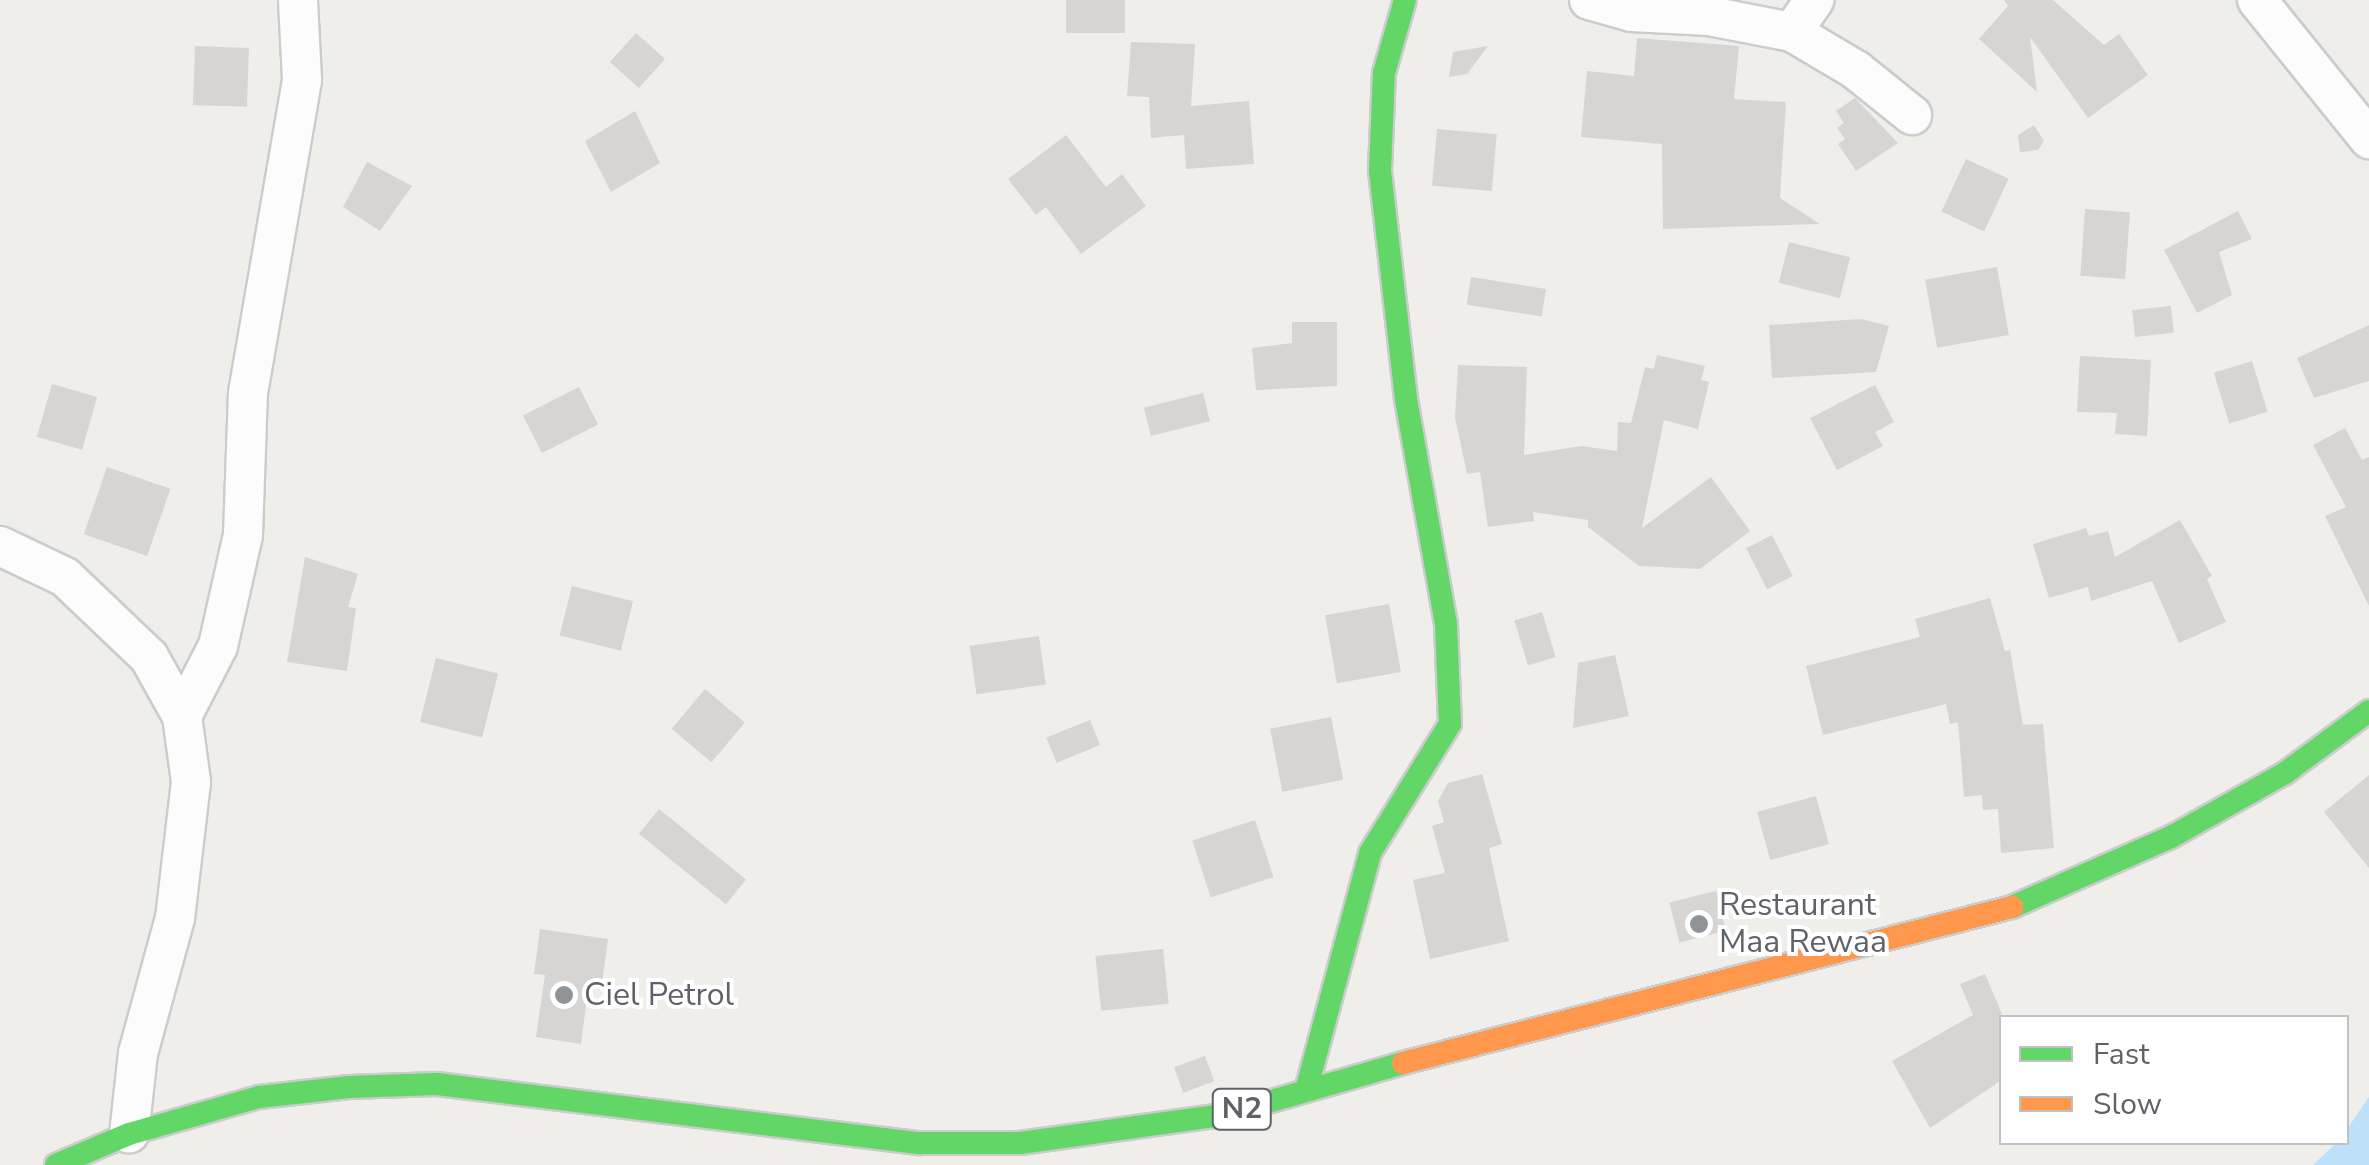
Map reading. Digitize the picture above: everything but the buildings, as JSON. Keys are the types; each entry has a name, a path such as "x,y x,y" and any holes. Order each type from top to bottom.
{"main road":[{"path":"1307,1087 1370,852 1450,724 1446,624 1406,399 1380,172 1384,74 1405,0"},
{"name":"N2","path":"56,1165 128,1134 259,1097 437,1084 920,1143 1020,1143 1223,1116 1307,1087 1889,943 2021,904 2187,828 2285,772 2369,711"}],"street":[{"path":"182,716 218,646 242,535 248,393 302,80 298,0"},
{"path":"1590,0 1632,12 1709,16 1792,32 1856,70 1912,115"},
{"path":"1792,32 1814,0"},
{"path":"2257,0 2369,139"},
{"path":"0,546 65,577 148,658 182,716 191,782 175,918 138,1053 128,1134"}],"water":[{"path":"2369,1097 2369,1165 2313,1165 2334,1145 2349,1145 2349,1126"}],"traffic: fast":[{"path":"1307,1087 1370,853 1450,724 1446,624 1406,399 1380,171 1384,73 1405,0"},
{"path":"2012,907 2171,837 2285,773 2369,711"},
{"path":"56,1165 129,1134 259,1097 349,1087 437,1084 920,1143 1020,1143 1223,1115 1403,1063"}],"traffic: slow":[{"path":"1403,1063 2012,907"}],"place":[{"name":"Restaurant Maa Rewaa","path":"1699,924"},
{"name":"Ciel Petrol","path":"564,995"}]}
